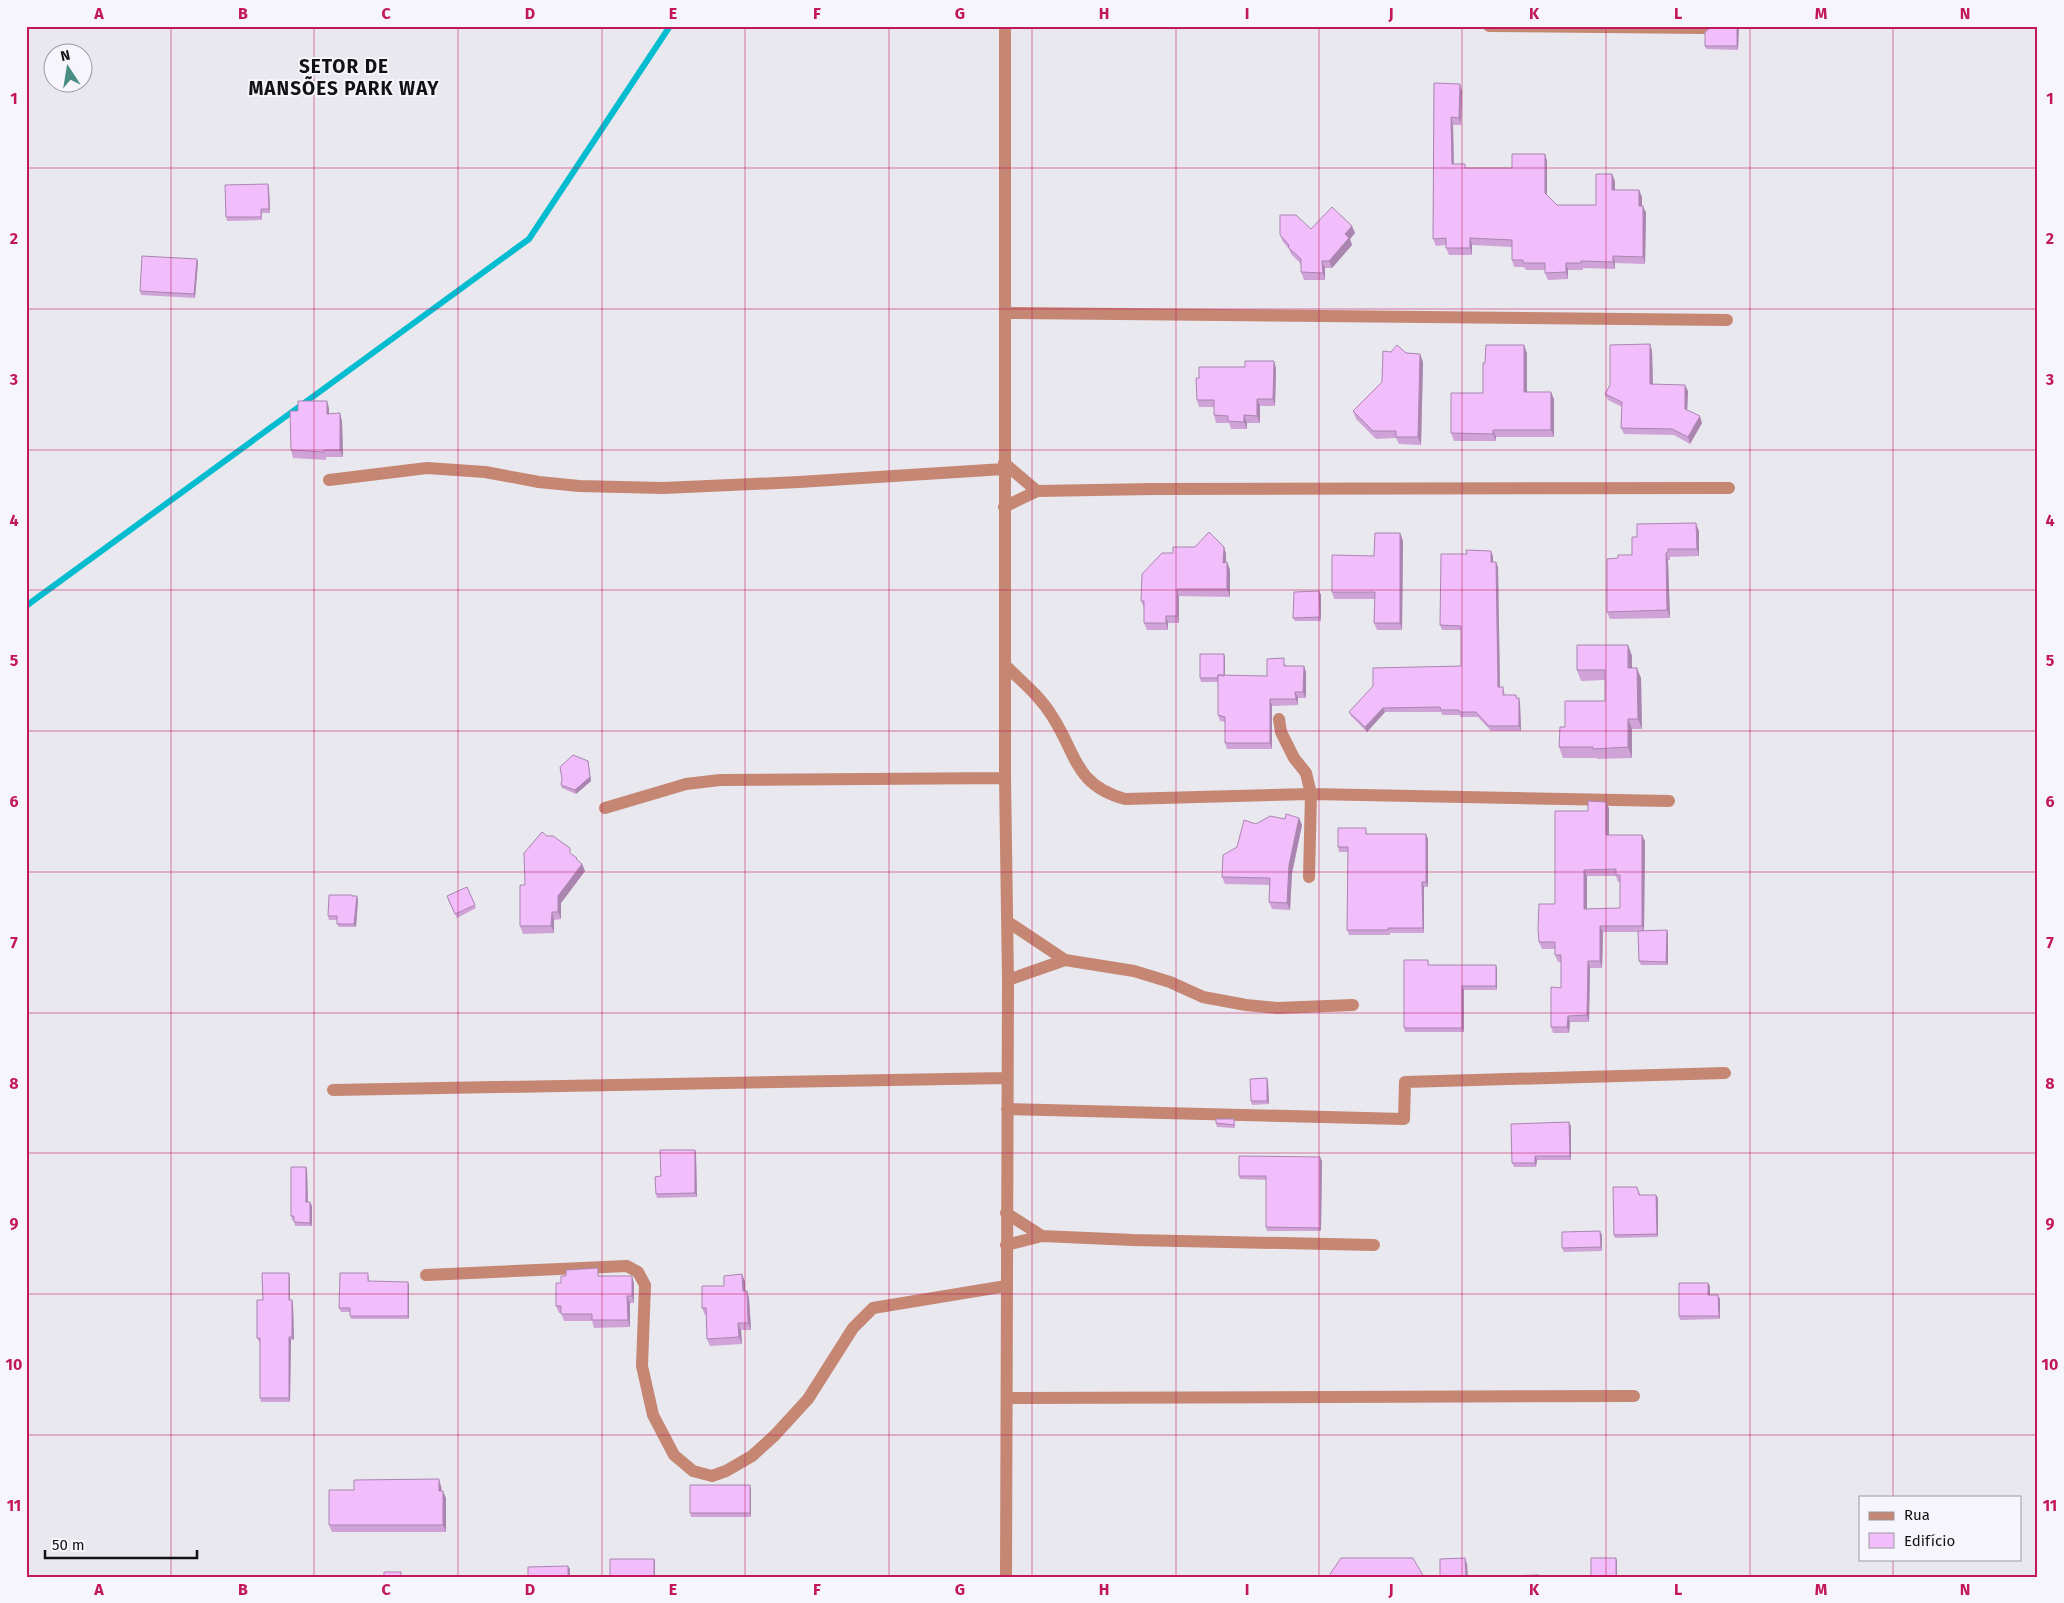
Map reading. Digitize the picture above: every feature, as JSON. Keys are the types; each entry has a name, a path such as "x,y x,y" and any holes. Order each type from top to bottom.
{"street":[{"path":"1005,26 1006,312 1004,507 1005,778 1008,922 1006,1577"},
{"path":"1489,26 1704,28"},
{"path":"1006,312 1727,320"},
{"path":"329,480 427,468 485,472 539,482 579,486 663,488 799,482 1004,466 1037,491"},
{"path":"1004,507 1037,491 1182,488 1729,488"},
{"path":"1006,666 1034,692 1053,717 1082,772 1093,785 1109,795 1125,799 1311,794 1669,801"},
{"path":"1279,719 1281,732 1294,758 1306,773 1311,794 1309,877"},
{"path":"605,808 686,784 720,780 1005,778"},
{"path":"1008,922 1065,960 1134,971 1170,982 1202,997 1246,1005 1277,1008 1353,1005"},
{"path":"1008,980 1065,960"},
{"path":"1007,1109 1404,1120 1405,1082 1725,1073"},
{"path":"332,1090 1007,1078"},
{"path":"1006,1213 1042,1236"},
{"path":"1006,1245 1042,1236 1133,1240 1374,1245"},
{"path":"426,1275 627,1266 638,1272 645,1285 642,1366 653,1415 674,1454 693,1471 712,1476 726,1471 752,1456 776,1435 808,1399 853,1328 873,1308 1006,1286"},
{"path":"1007,1398 1634,1396"}],"building":[{"path":"1713,26 1737,26 1737,46 1705,46 1705,32 1710,28 1714,28"},
{"path":"1434,83 1460,84 1459,118 1451,117 1452,164 1465,164 1465,168 1512,168 1512,154 1545,154 1545,193 1557,205 1596,205 1596,174 1612,174 1612,190 1639,190 1639,206 1643,206 1643,257 1613,256 1613,262 1581,261 1581,263 1566,263 1566,272 1545,273 1545,263 1523,263 1523,260 1512,260 1512,240 1470,238 1470,248 1446,248 1446,238 1433,239"},
{"path":"268,184 269,209 261,209 261,217 226,217 225,185"},
{"path":"1332,207 1352,226 1345,234 1349,238 1329,261 1322,261 1323,273 1301,272 1301,259 1288,247 1289,245 1280,235 1280,215 1296,215 1311,229"},
{"path":"142,256 197,259 194,294 140,291"},
{"path":"1650,344 1650,384 1685,385 1685,409 1700,416 1688,437 1672,429 1621,428 1622,402 1605,394 1610,385 1610,345"},
{"path":"1397,345 1406,353 1420,354 1418,437 1396,437 1396,431 1373,431 1353,411 1382,382 1383,351 1391,352"},
{"path":"1486,345 1524,345 1524,392 1551,392 1551,430 1493,430 1493,434 1451,433 1451,393 1483,393 1483,363 1485,363"},
{"path":"1245,361 1274,361 1273,399 1257,399 1257,416 1244,415 1244,422 1228,421 1228,416 1214,415 1214,400 1197,400 1196,378 1199,378 1199,367 1245,367"},
{"path":"298,401 327,401 327,414 340,413 340,450 324,450 324,452 291,450 290,411 298,411"},
{"path":"1696,523 1697,549 1668,549 1666,553 1667,610 1607,612 1607,559 1618,558 1618,555 1632,555 1632,537 1637,537 1637,524"},
{"path":"1209,532 1224,547 1223,563 1227,562 1227,589 1177,589 1177,616 1166,616 1166,623 1144,623 1144,601 1141,601 1142,574 1162,553 1173,553 1173,547 1195,547"},
{"path":"1375,533 1400,533 1400,623 1374,623 1375,592 1332,592 1332,555 1374,556"},
{"path":"1466,550 1491,551 1491,562 1496,562 1498,687 1503,687 1503,695 1516,695 1516,698 1519,698 1519,726 1489,726 1476,712 1441,710 1440,707 1383,708 1365,727 1349,712 1373,686 1373,668 1461,666 1461,626 1440,625 1441,554 1467,554"},
{"path":"1319,591 1320,617 1293,618 1294,592"},
{"path":"1577,645 1628,645 1628,668 1637,668 1638,719 1628,719 1628,747 1593,749 1593,747 1559,747 1560,727 1565,727 1565,701 1605,701 1605,670 1577,670"},
{"path":"1200,654 1224,654 1224,676 1200,678"},
{"path":"1284,658 1284,666 1304,666 1303,692 1295,692 1296,699 1270,699 1270,743 1225,743 1225,717 1218,715 1218,675 1267,676 1267,659"},
{"path":"573,755 588,761 590,777 575,790 561,785 560,767"},
{"path":"1588,801 1606,802 1606,835 1642,835 1642,926 1600,926 1600,961 1588,961 1587,1015 1568,1016 1567,1027 1551,1027 1551,987 1561,988 1561,955 1555,955 1555,942 1539,942 1539,904 1555,904 1555,811 1588,811","holes":["1616,869 1616,875 1620,875 1620,908 1584,909 1584,870"]},
{"path":"1286,814 1299,818 1289,865 1287,903 1269,902 1270,878 1222,877 1223,855 1237,847 1244,820 1256,824 1270,816 1285,819"},
{"path":"1338,828 1366,828 1366,834 1426,834 1426,882 1422,882 1423,928 1347,930 1348,847 1338,847"},
{"path":"542,832 547,836 553,836 570,848 570,853 582,864 558,896 558,912 552,912 551,926 520,926 520,885 525,885 524,853"},
{"path":"467,887 475,905 455,914 447,896"},
{"path":"329,895 357,896 354,924 337,924 337,916 328,916"},
{"path":"1667,930 1666,962 1639,961 1638,931"},
{"path":"1404,960 1428,960 1428,965 1496,965 1496,986 1462,986 1462,1028 1404,1028"},
{"path":"1267,1078 1267,1101 1251,1101 1250,1079"},
{"path":"1216,1119 1234,1119 1234,1125 1216,1123"},
{"path":"1569,1122 1570,1156 1535,1156 1535,1163 1512,1163 1511,1124"},
{"path":"660,1150 695,1150 695,1193 656,1194 655,1177 661,1176"},
{"path":"1239,1156 1320,1157 1320,1228 1266,1227 1266,1176 1239,1176"},
{"path":"291,1167 306,1167 306,1202 310,1202 310,1223 294,1222 294,1216 291,1216"},
{"path":"1613,1187 1637,1187 1639,1195 1656,1195 1657,1234 1614,1235"},
{"path":"1600,1231 1601,1247 1562,1248 1562,1232"},
{"path":"598,1268 598,1276 632,1276 632,1296 627,1296 628,1320 592,1320 592,1314 561,1314 561,1306 556,1306 556,1283 561,1283 561,1276 566,1276 566,1270"},
{"path":"262,1273 289,1273 289,1300 292,1300 292,1337 289,1337 289,1398 260,1398 260,1338 257,1338 257,1300 263,1300"},
{"path":"340,1273 368,1273 368,1281 408,1282 408,1316 350,1316 350,1308 339,1308"},
{"path":"742,1274 743,1291 747,1291 748,1323 738,1323 739,1337 707,1339 706,1308 702,1308 702,1286 724,1286 724,1276"},
{"path":"1679,1283 1708,1283 1708,1295 1718,1295 1719,1316 1679,1316"},
{"path":"439,1479 439,1491 443,1491 443,1525 329,1525 329,1490 354,1490 354,1480"},
{"path":"690,1485 750,1485 750,1513 690,1513"},
{"path":"1341,1558 1413,1558 1424,1577 1332,1577 1330,1574"},
{"path":"1465,1558 1466,1577 1440,1577 1440,1559"},
{"path":"1591,1558 1616,1558 1616,1577 1591,1577"},
{"path":"610,1559 654,1559 654,1577 610,1577"},
{"path":"568,1566 568,1577 528,1577 528,1567"},
{"path":"384,1572 401,1572 401,1577 384,1577"},
{"path":"1539,1575 1539,1577 1466,1577"}],"waterway":[{"path":"26,606 529,239 670,26"}],"district":[{"name":"SETOR DE MANSÕES PARK WAY","path":"344,77"}]}
